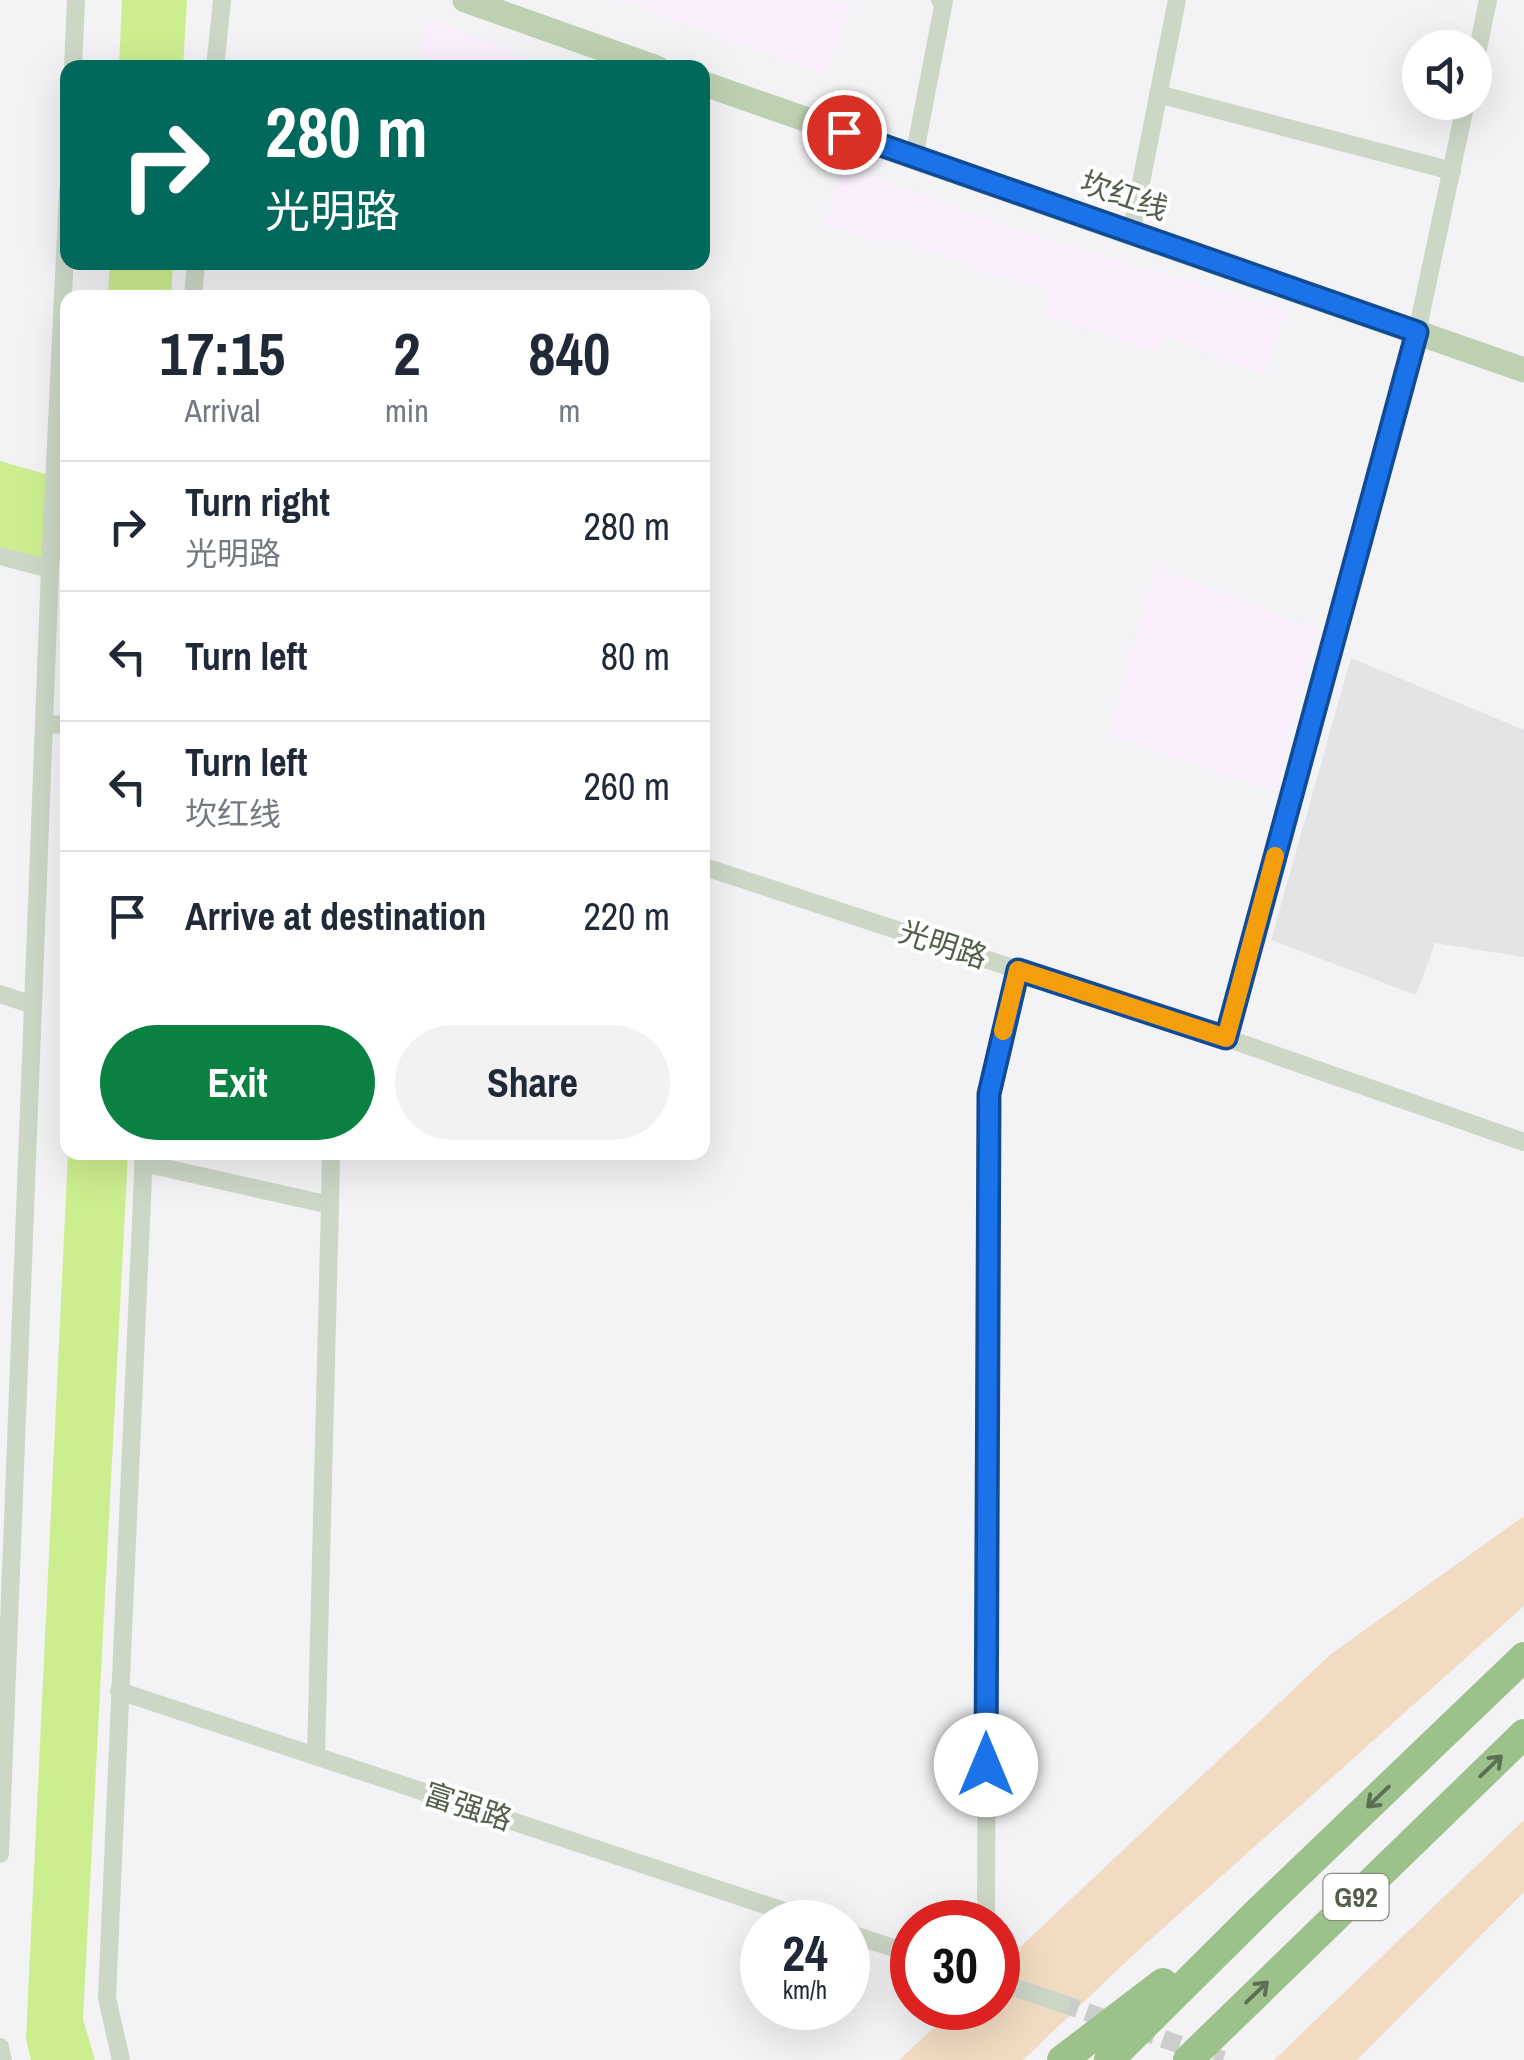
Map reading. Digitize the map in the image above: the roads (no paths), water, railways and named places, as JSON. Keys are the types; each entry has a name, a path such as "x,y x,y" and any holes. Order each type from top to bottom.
{"highway":[{"name":"G92","path":"1109,2060 1524,1657"},
{"name":"G92","path":"1188,2060 1524,1734"},
{"path":"1062,2060 1258,1912"}],"main road":[{"path":"465,0 634,60"},
{"name":"坎红线","path":"710,86 1524,370"}],"street":[{"path":"73,60 76,0"},
{"path":"216,60 222,0"},
{"path":"914,157 943,0"},
{"path":"1131,232 1177,0"},
{"path":"1482,30 1488,0"},
{"path":"1158,94 1452,171"},
{"path":"1226,1038 1417,332 1462,120"},
{"path":"0,1854 60,364"},
{"path":"0,556 50,566"},
{"path":"44,724 60,725"},
{"name":"光明路","path":"710,869 1226,1038 1524,1142"},
{"path":"986,1900 989,1094 1018,970"},
{"path":"0,994 33,1005"},
{"path":"122,2060 106,1998 144,1160"},
{"path":"152,1160 330,1205"},
{"path":"316,1756 331,1160"},
{"name":"富强路","path":"119,1691 751,1900"},
{"path":"1020,1989 1061,2003"},
{"path":"0,2046 3,2060"}],"tunnel":[{"path":"1061,2003 1223,2060"}]}
